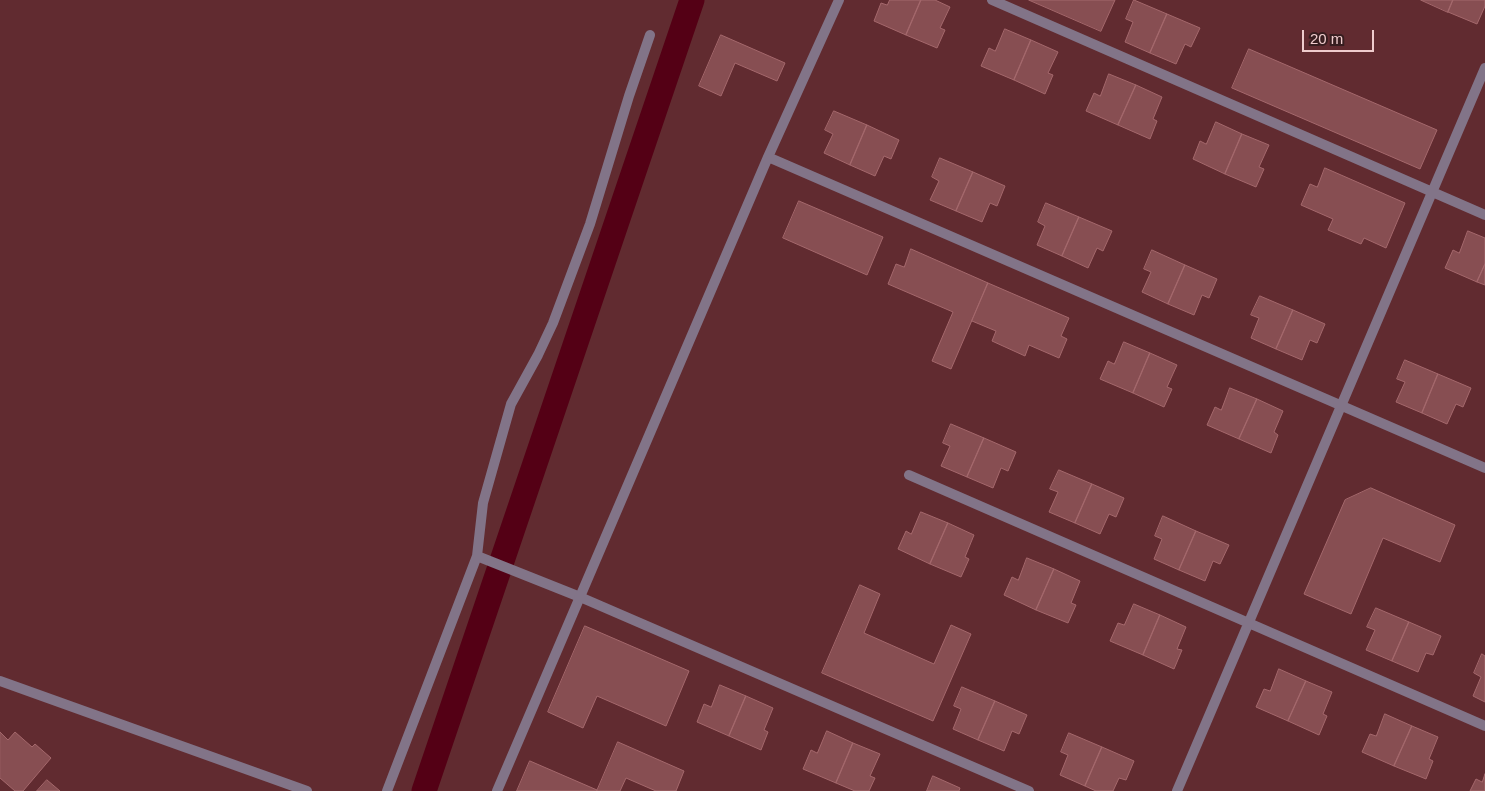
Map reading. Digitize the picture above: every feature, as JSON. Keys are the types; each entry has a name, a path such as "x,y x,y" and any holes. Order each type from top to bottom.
{"street":[{"path":"498,791 768,157 838,0"},
{"path":"992,0 1485,215"},
{"path":"387,791 477,556 483,503 511,404 553,322 590,224 629,96 650,35"},
{"path":"1177,791 1485,68"},
{"path":"768,157 1485,468"},
{"path":"908,475 1485,726"},
{"path":"477,556 580,597 1029,791"},
{"path":"0,681 307,791"}],"building":[{"path":"890,0 921,0 906,35 874,21 881,3 887,5"},
{"path":"921,0 935,0 950,7 940,28 945,30 937,48 906,35"},
{"path":"1029,0 1115,0 1101,31"},
{"path":"1134,0 1167,14 1150,53 1125,42 1133,22 1126,19"},
{"path":"1421,0 1453,0 1448,12"},
{"path":"1453,0 1485,0 1485,6 1477,24 1448,12"},
{"path":"1167,14 1200,28 1191,47 1185,44 1176,64 1150,53"},
{"path":"1005,29 1031,40 1014,80 981,66 989,48 995,51"},
{"path":"721,35 785,63 777,81 735,63 721,96 699,86"},
{"path":"1031,40 1058,52 1048,73 1053,75 1045,94 1014,80"},
{"path":"1249,49 1437,130 1420,169 1232,88"},
{"path":"1109,74 1136,85 1118,125 1086,111 1094,93 1100,96"},
{"path":"1136,85 1162,97 1153,119 1157,121 1150,139 1118,125"},
{"path":"834,111 867,125 850,165 824,153 833,134 825,130"},
{"path":"1216,122 1242,134 1225,174 1193,159 1200,141 1206,144"},
{"path":"867,125 899,140 891,159 884,156 875,176 850,165"},
{"path":"1242,134 1269,145 1259,167 1264,169 1256,187 1225,174"},
{"path":"940,158 973,172 956,211 930,200 939,181 932,177"},
{"path":"1325,168 1405,203 1386,248 1364,238 1361,244 1328,230 1333,219 1301,205 1310,184 1317,187"},
{"path":"973,172 1005,186 997,206 990,203 982,222 956,211"},
{"path":"799,201 883,237 867,275 783,238"},
{"path":"1046,203 1079,217 1062,256 1037,245 1045,226 1038,222"},
{"path":"1079,217 1112,231 1103,251 1097,248 1088,268 1062,256"},
{"path":"1468,231 1485,238 1485,264 1477,282 1445,268 1453,250 1459,253"},
{"path":"911,249 988,283 951,369 932,361 953,312 888,284 896,264 904,267"},
{"path":"1152,250 1185,265 1168,304 1142,292 1151,272 1144,269"},
{"path":"1485,264 1485,285 1477,282"},
{"path":"1185,265 1217,279 1209,298 1202,295 1194,315 1168,304"},
{"path":"988,283 1069,318 1061,336 1067,339 1059,358 1029,345 1025,356 992,341 996,331 972,321"},
{"path":"1260,296 1293,310 1276,349 1251,338 1259,318 1251,315"},
{"path":"1293,310 1325,324 1317,343 1310,340 1302,360 1276,349"},
{"path":"1124,342 1150,353 1133,393 1100,379 1108,361 1114,364"},
{"path":"1150,353 1177,365 1167,387 1172,389 1164,407 1133,393"},
{"path":"1405,360 1438,374 1422,413 1396,402 1405,382 1397,379"},
{"path":"1438,374 1471,388 1463,407 1456,404 1447,424 1422,413"},
{"path":"1230,388 1257,399 1239,439 1207,425 1215,407 1221,410"},
{"path":"1257,399 1283,411 1274,432 1278,435 1271,453 1239,439"},
{"path":"951,424 984,438 967,477 941,466 950,446 943,443"},
{"path":"984,438 1016,452 1008,471 1001,468 993,488 967,477"},
{"path":"1059,470 1092,484 1075,523 1049,512 1058,492 1050,489"},
{"path":"1092,484 1124,498 1116,517 1109,514 1100,534 1075,523"},
{"path":"1371,488 1455,525 1440,562 1383,538 1351,614 1304,594 1345,500"},
{"path":"921,512 948,523 930,564 898,549 906,531 911,534"},
{"path":"1163,516 1196,531 1179,570 1154,559 1162,539 1155,536"},
{"path":"948,523 974,535 965,557 969,559 961,577 930,564"},
{"path":"1196,531 1229,545 1220,564 1213,561 1205,581 1179,570"},
{"path":"1027,558 1054,569 1036,610 1004,595 1012,577 1018,580"},
{"path":"1054,569 1080,581 1071,603 1076,605 1068,623 1036,610"},
{"path":"860,585 880,594 864,633 934,664 951,625 971,634 933,721 822,673"},
{"path":"1134,604 1160,615 1143,655 1110,641 1118,623 1124,625"},
{"path":"1376,608 1409,622 1392,661 1366,650 1375,630 1367,627"},
{"path":"1160,615 1186,627 1177,649 1182,650 1174,669 1143,655"},
{"path":"1409,622 1441,636 1433,655 1426,653 1418,672 1392,661"},
{"path":"585,626 689,671 666,726 597,696 583,728 548,712"},
{"path":"1482,654 1485,656 1485,702 1473,696 1481,677 1474,673"},
{"path":"1279,669 1306,681 1288,721 1256,707 1264,689 1270,691"},
{"path":"1306,681 1332,692 1323,714 1327,716 1319,735 1288,721"},
{"path":"720,685 746,696 729,736 697,722 704,704 711,707"},
{"path":"962,687 995,701 978,740 953,729 961,709 954,706"},
{"path":"746,696 773,708 764,730 768,732 761,750 729,736"},
{"path":"995,701 1027,715 1019,734 1012,731 1004,751 978,740"},
{"path":"1385,714 1412,726 1394,766 1362,752 1370,734 1376,736"},
{"path":"1412,726 1438,737 1429,759 1433,761 1426,779 1394,766"},
{"path":"827,731 853,743 836,783 803,769 811,750 817,753"},
{"path":"0,732 8,740 15,732 32,747 35,744 51,758 23,791 15,791 0,778"},
{"path":"1069,733 1102,747 1085,786 1060,775 1068,755 1061,752"},
{"path":"618,742 684,771 676,791 656,791 626,778 620,791 597,791"},
{"path":"853,743 880,754 870,776 875,778 869,791 855,791 836,783"},
{"path":"1102,747 1134,761 1126,780 1119,778 1113,791 1096,791 1085,786"},
{"path":"530,761 597,790 597,791 517,791"},
{"path":"1485,774 1485,791 1470,791 1476,779 1482,782"},
{"path":"933,776 960,788 959,791 927,791"},
{"path":"47,780 60,791 37,791"}],"waterway":[{"path":"424,791 692,0"}]}
